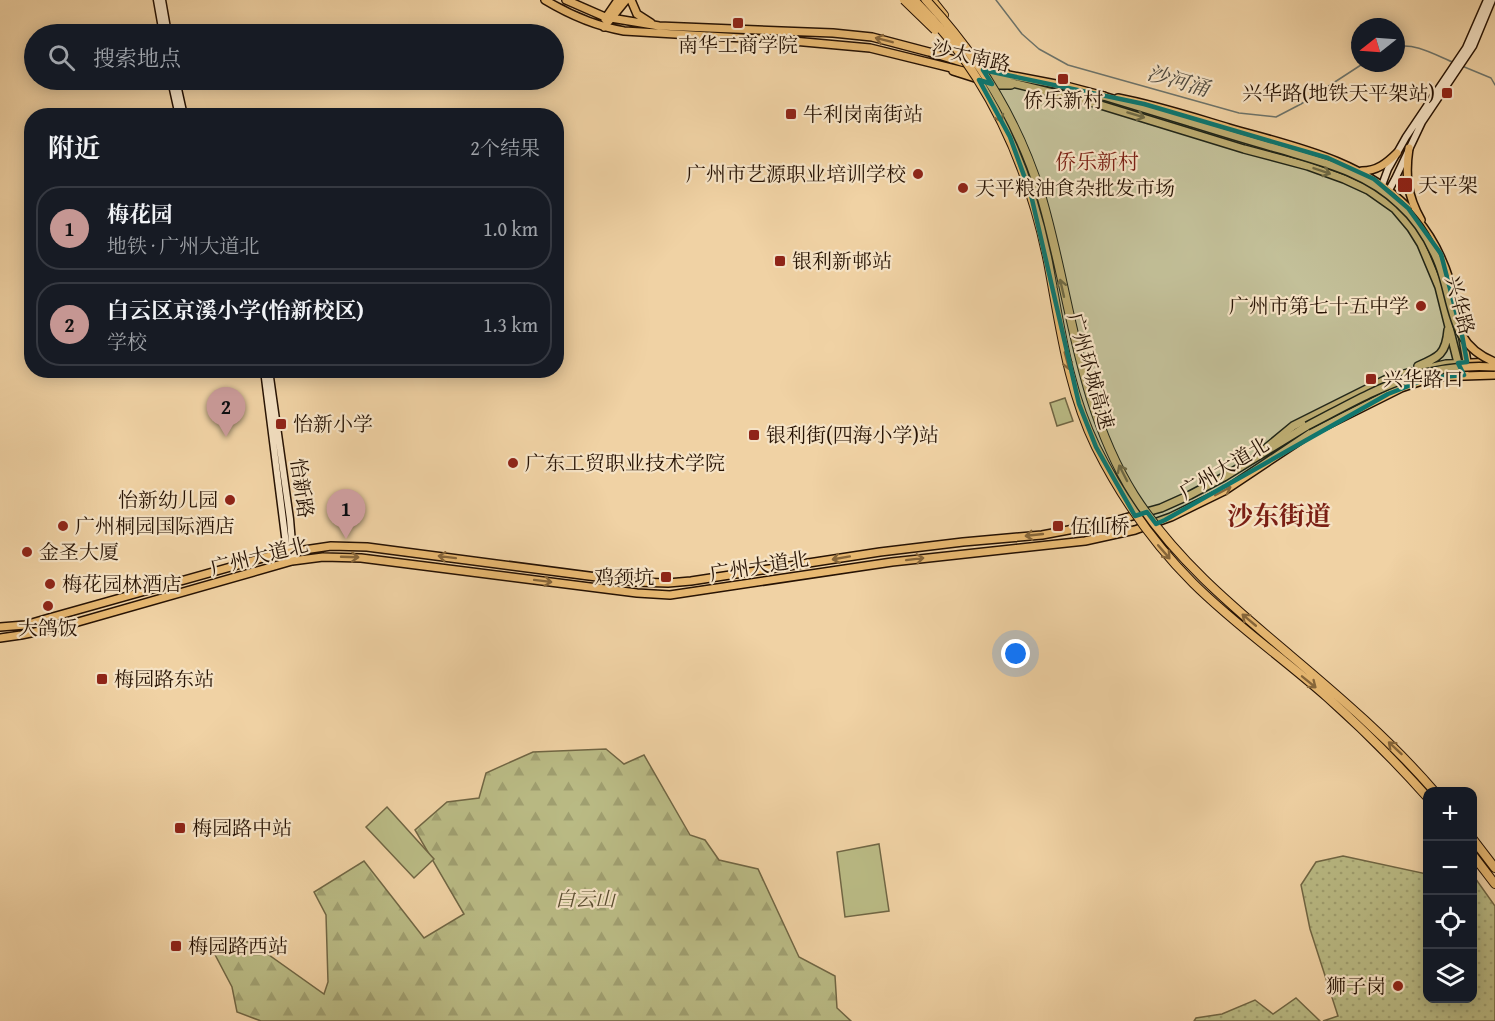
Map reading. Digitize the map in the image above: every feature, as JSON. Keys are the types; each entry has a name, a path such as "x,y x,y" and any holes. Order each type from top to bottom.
{"highway":[{"path":"904,0 975,73"},
{"name":"广州环城高速","path":"914,0 941,29 975,73 1001,119 1026,180 1039,227 1065,355 1079,404 1096,447 1136,517 1193,583 1334,703 1373,739 1423,793"},
{"name":"广州环城高速","path":"926,0 973,55 1008,112 1032,169 1048,222 1085,382 1104,437 1134,495 1177,553 1220,595 1343,700 1407,759 1431,787"},
{"path":"932,0 973,55"},
{"path":"1475,841 1495,868"},
{"path":"1477,860 1495,884"}],"main road":[{"path":"157,0 163,24"},
{"path":"162,0 164,24"},
{"name":"沙太南路","path":"545,0 578,18 604,27 631,32 793,41 870,48 942,65 963,75 997,85 1018,84 1094,103 1308,166 1351,182 1380,198"},
{"name":"沙太南路","path":"566,0 608,18 632,23 850,34 882,40 940,56 990,66 1010,76 1144,104 1248,133 1328,158 1360,171 1385,187"},
{"path":"604,27 618,0"},
{"path":"608,18 626,0"},
{"path":"631,0 637,14 659,26"},
{"path":"1463,58 1487,0"},
{"path":"1385,187 1482,27 1492,0"},
{"path":"631,32 632,23"},
{"path":"1380,198 1397,153 1422,112 1452,76"},
{"path":"174,90 180,108"},
{"path":"178,90 181,108"},
{"path":"1100,95 1340,168 1388,194 1414,220 1432,249 1441,270 1461,336 1477,353 1495,363"},
{"path":"1409,148 1406,165 1407,186 1412,204 1426,230"},
{"path":"1360,171 1376,169 1397,153"},
{"name":"兴华路","path":"1385,187 1426,230 1436,244 1446,268 1462,335 1467,362 1464,375"},
{"name":"兴华路","path":"1380,198 1399,214 1421,244 1435,275 1458,363 1464,375"},
{"path":"1401,374 1439,356 1446,346 1449,324"},
{"path":"1462,335 1479,352 1495,363"},
{"name":"广州大道北","path":"1247,464 1293,426 1401,374 1458,363 1495,363"},
{"name":"广州大道北","path":"0,627 25,625 290,551 340,545 658,583 684,582 869,554 1042,535 1096,526 1175,502 1247,464 1307,426 1408,376 1449,367 1495,363"},
{"name":"广州大道北","path":"0,638 61,626 292,561 323,557 361,558 628,592 670,595 902,560 1096,539 1142,529 1184,511 1231,487 1311,433 1401,388 1434,377 1495,375"},
{"name":"怡新路","path":"265,378 292,561"},
{"name":"怡新路","path":"270,378 290,551"}],"highlighted area":[{"path":"983,70 1144,104 1328,158 1374,179 1408,208 1441,254 1462,335 1467,362 1458,363 1464,375 1429,378 1388,394 1156,524 1147,512 1135,516 1096,447 1079,404 1031,195 1010,137 979,80 992,84"}],"green space":[{"path":"1065,398 1073,421 1057,426 1050,403"},
{"name":"白云山","path":"606,749 624,764 644,755 690,835 705,840 719,860 758,869 799,957 835,976 837,1008 851,1021 261,1021 237,1012 232,987 212,949 228,937 252,943 324,994 328,982 326,915 314,892 364,861 424,938 464,914 415,830 447,802 479,798 486,773 533,752"},
{"path":"387,807 434,859 414,878 366,827"},
{"path":"879,844 889,911 845,917 837,852"},
{"path":"1343,856 1423,873 1423,1003 1477,1003 1477,881 1495,906 1495,1021 1323,1021 1338,1016 1310,929 1301,885 1316,862"},
{"path":"1296,998 1320,1021 1194,1021 1196,1018 1222,1014 1255,1000 1273,1014"}],"waterway":[{"name":"沙河涌","path":"996,0 1022,34 1039,49 1068,65 1239,113 1276,117 1301,104 1351,71"},
{"name":"沙河涌","path":"1405,46 1418,48 1455,63"},
{"name":"沙河涌","path":"1462,66 1491,78 1495,85"}],"place":[{"name":"南华工商学院","path":"738,23"},
{"name":"侨乐新村","path":"1063,79"},
{"name":"兴华路(地铁天平架站)","path":"1447,93"},
{"name":"牛利岗南街站","path":"791,114"},
{"name":"广州市艺源职业培训学校","path":"918,174"},
{"name":"天平架","path":"1405,185"},
{"name":"天平粮油食杂批发市场","path":"963,188"},
{"name":"银利新邨站","path":"780,261"},
{"name":"广州市第七十五中学","path":"1421,306"},
{"name":"兴华路口","path":"1371,379"},
{"name":"怡新小学","path":"281,424"},
{"name":"银利街(四海小学)站","path":"754,435"},
{"name":"白云区京溪小学(怡新校区)","path":"226,437"},
{"name":"广东工贸职业技术学院","path":"513,463"},
{"name":"怡新幼儿园","path":"230,500"},
{"name":"广州桐园国际酒店","path":"63,526"},
{"name":"伍仙桥","path":"1058,526"},
{"name":"梅花园","path":"346,539"},
{"name":"金圣大厦","path":"27,552"},
{"name":"鸡颈坑","path":"666,577"},
{"name":"梅花园林酒店","path":"50,584"},
{"name":"大鸽饭","path":"48,606"},
{"name":"梅园路东站","path":"102,679"},
{"name":"梅园路中站","path":"180,828"},
{"name":"梅园路西站","path":"176,946"},
{"name":"狮子岗","path":"1398,986"}],"district":[{"name":"侨乐新村","path":"1097,162"},
{"name":"沙东街道","path":"1279,516"}]}
